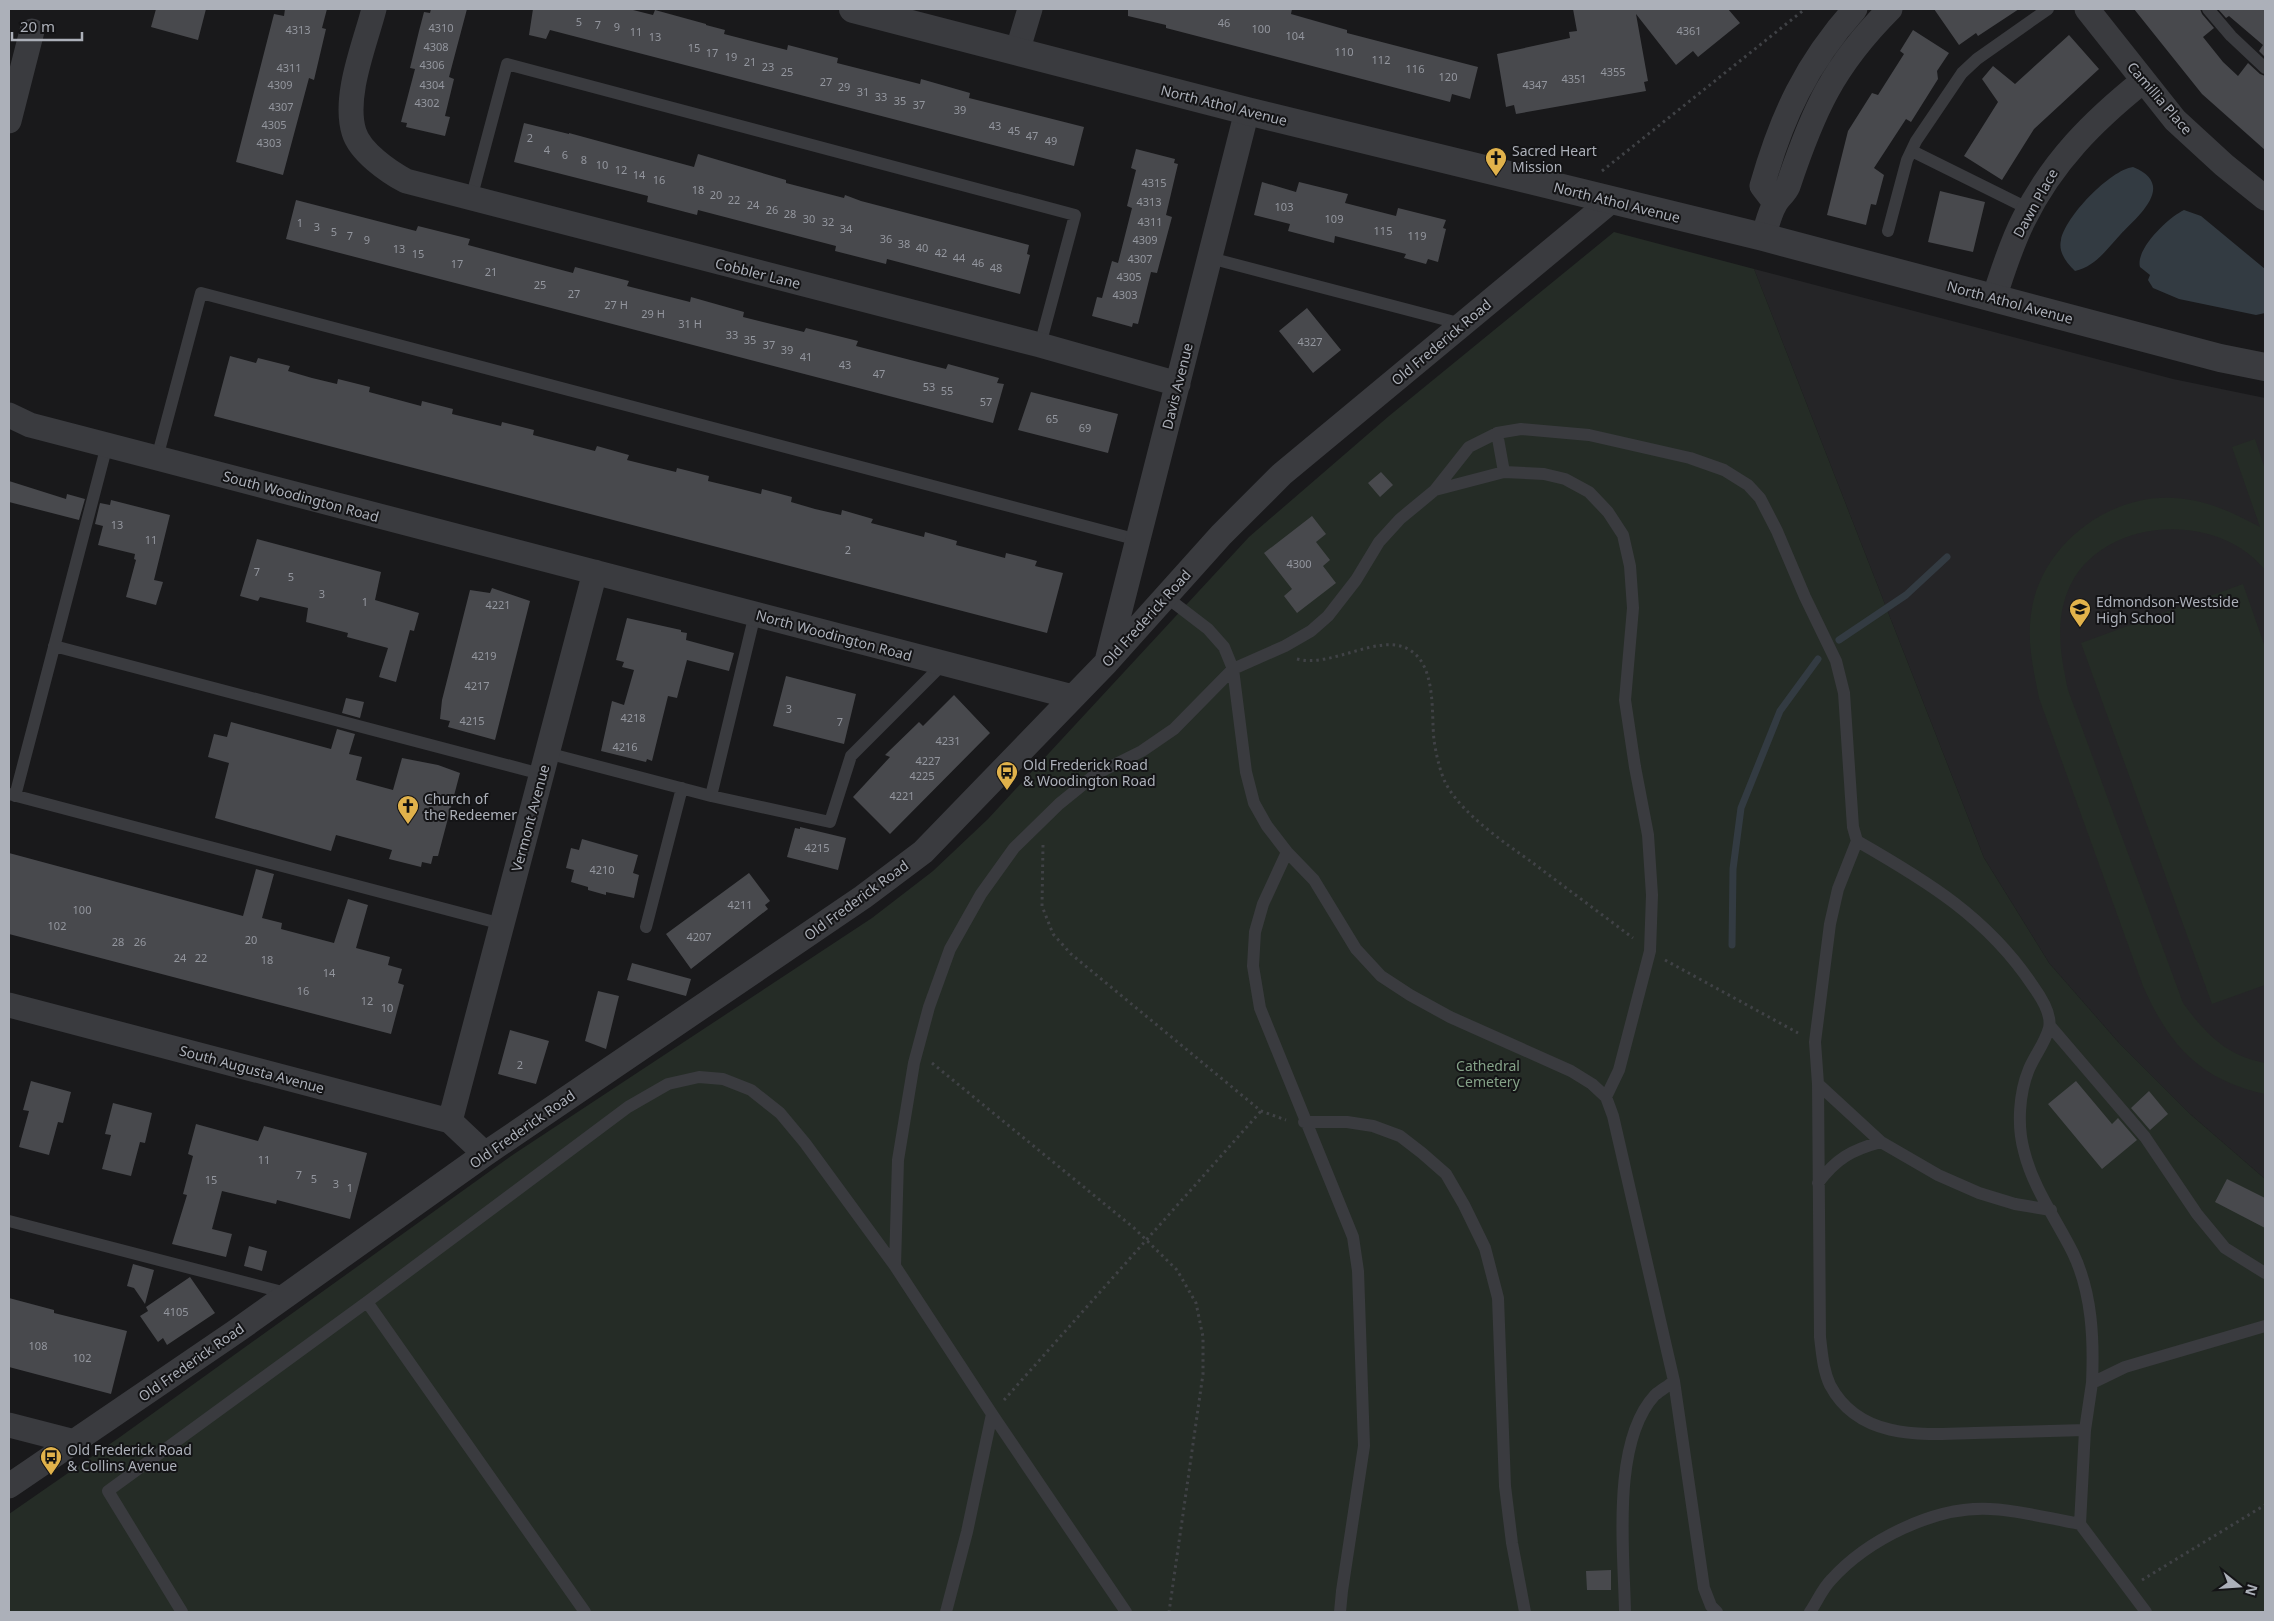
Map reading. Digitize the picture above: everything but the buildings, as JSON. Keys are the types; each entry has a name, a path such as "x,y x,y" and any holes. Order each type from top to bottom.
{"street":[{"name":"Cobbler Lane","path":"374,9 354,82 351,107 354,133 386,170 406,181 1040,345 1178,384"},
{"name":"North Athol Avenue","path":"853,9 1247,111 1763,237 2220,358 2265,367"},
{"path":"1017,52 1030,9"},
{"path":"1763,237 1775,203 1787,188 1802,140 1827,88 1839,69 1870,30 1890,9"},
{"name":"Camillia Place","path":"2087,9 2142,81 2175,120 2265,198"},
{"path":"1775,203 1762,186 1780,127 1795,94 1815,61 1851,10 1870,30"},
{"path":"9,122 32,31"},
{"name":"Dawn Place","path":"1994,298 2015,239 2029,209 2053,168 2078,138 2142,81"},
{"name":"Davis Avenue","path":"1107,662 1247,111"},
{"name":"Old Frederick Road","path":"9,1486 290,1294 485,1154 863,897 923,852 1107,662 1165,596 1282,474 1610,201"},
{"name":"South Woodington Road","path":"9,415 30,425 595,572"},
{"name":"North Woodington Road","path":"595,572 1073,697"},
{"name":"Vermont Avenue","path":"450,1121 595,572"},
{"name":"South Augusta Avenue","path":"9,1006 450,1121 485,1154"},
{"path":"9,1424 75,1442"}],"lane":[{"path":"1888,231 1900,182 1912,150 1962,73 1976,59 2048,9"},
{"path":"2208,9 2231,36 2265,68"},
{"path":"471,199 507,64 1075,215 1040,345"},
{"path":"1912,150 2029,209"},
{"path":"1210,258 1462,324"},
{"path":"157,458 201,293 1138,540"},
{"path":"895,1266 898,1160 917,1053 929,1007 950,949 982,894 1014,848 1048,814 1096,774 1142,751 1174,729 1233,669 1285,646 1311,631 1328,616 1356,580 1379,542 1400,519 1434,490 1469,447 1497,433 1521,429 1589,434 1690,458 1724,470 1748,486 1760,498 1778,531 1805,598 1836,661 1844,693 1853,827 1857,841 1838,889 1830,924 1815,1042 1818,1084 1820,1337 1823,1365 1830,1386 1859,1417 1898,1433 2085,1430"},
{"path":"1497,433 1504,472"},
{"path":"107,445 54,646 12,795 502,924"},
{"path":"1434,490 1504,472 1544,474 1565,479 1589,492 1608,512 1623,535 1630,566 1632,608 1625,700 1648,835 1652,895 1650,952 1619,1070 1606,1097"},
{"path":"1165,596 1208,629 1224,647 1233,669 1246,772 1254,803 1267,826 1287,852 1314,880 1356,949 1381,976 1410,995 1450,1017 1571,1071 1592,1084 1606,1097 1613,1116 1674,1381 1704,1588 1711,1606 1717,1612"},
{"path":"711,796 756,614"},
{"path":"54,646 544,764 682,788 830,822 851,756 944,663"},
{"path":"646,927 682,788"},
{"path":"1857,841 1919,876 1953,900 1990,933 2016,961 2039,995 2048,1014 2050,1026 2044,1042 2029,1069 2022,1093 2020,1120 2023,1149 2033,1180 2074,1255 2086,1290 2094,1351 2092,1383 2085,1430 2084,1487 2080,1524"},
{"path":"1287,852 1263,904 1256,932 1253,966 1260,1008 1304,1122 1353,1237 1358,1271 1364,1446 1340,1612"},
{"path":"2050,1026 2145,1136 2197,1214 2226,1248 2265,1273"},
{"path":"182,1612 108,1491 367,1302 628,1107 668,1084 699,1077 724,1079 751,1090 780,1113 805,1143 895,1266 992,1414 1126,1612"},
{"path":"1818,1084 1880,1142 1938,1175 1979,1193 2016,1204 2050,1210"},
{"path":"1304,1122 1347,1122 1373,1126 1400,1136 1422,1152 1446,1174 1485,1248 1498,1298 1505,1486 1512,1543 1524,1612"},
{"path":"1818,1183 1832,1164 1858,1148 1880,1142"},
{"path":"9,1221 290,1294"},
{"path":"367,1302 585,1612"},
{"path":"2092,1383 2125,1366 2265,1326"},
{"path":"1625,1612 1622,1495 1630,1447 1642,1415 1656,1395 1674,1381"},
{"path":"946,1612 967,1532 992,1414"},
{"path":"1810,1612 1829,1582 1849,1562 1871,1546 1925,1519 1989,1508 2080,1524 2130,1588 2146,1612"}],"path":[{"path":"1596,175 1805,9"},
{"path":"1285,646 1293,658 1303,661 1318,661 1385,645 1408,649 1418,656 1426,674 1433,700 1434,741 1446,784 1460,802 1517,851 1650,952 1815,1042"},
{"path":"1048,814 1042,853 1042,906 1052,934 1071,954 1261,1111 1283,1120 1304,1122"},
{"path":"917,1053 945,1071 1147,1240 1177,1270 1196,1303 1203,1337 1203,1374 1169,1612"},
{"path":"992,1414 1261,1111"},
{"path":"2130,1588 2265,1504"}],"shaded area":[{"path":"2133,167 2146,174 2152,183 2153,191 2150,201 2136,219 2100,257 2082,269 2075,271 2062,253 2060,245 2064,230 2079,208 2101,185 2123,170"},
{"path":"2184,210 2201,216 2265,269 2265,313 2256,315 2179,299 2153,288 2148,280 2150,275 2140,267 2143,251 2154,234 2162,226"},
{"name":"Edmondson-Westside High School","path":"1754,269 2173,379 2265,398 2265,1179 2190,1114 2119,1043 2049,963 1984,858"}],"green space":[{"name":"Cathedral Cemetery","path":"1614,232 1754,269 1984,858 2049,963 2119,1043 2190,1114 2265,1179 2265,1612 9,1612 9,1514 120,1437 514,1154 872,918 933,871 988,819 1249,537 1389,416"},
{"path":"2255,439 2265,469 2265,570 2244,550 2218,537 2189,530 2159,530 2130,536 2103,548 2082,567 2067,593 2063,605 2060,641 2068,690 2183,1003 2218,1042 2239,1055 2265,1063 2265,1094 2222,1080 2189,1057 2164,1026 2153,1007 2143,986 2039,698 2031,653 2030,631 2032,608 2039,585 2050,563 2065,544 2103,514 2126,504 2150,499 2174,498 2208,504 2239,516 2260,527 2232,447"},
{"path":"2243,584 2265,647 2265,985 2212,1004 2081,643"}],"waterway":[{"path":"1839,640 1906,595 1947,557"},
{"path":"1732,945 1733,869 1741,808 1780,711 1818,659"}],"place":[{"name":"Sacred Heart Mission","path":"1496,177"},
{"name":"Edmondson-Westside High School","path":"2080,628"},
{"name":"Old Frederick Road & Woodington Road","path":"1007,791"},
{"name":"Church of the Redeemer","path":"408,825"},
{"name":"Old Frederick Road & Collins Avenue","path":"51,1476"}]}
